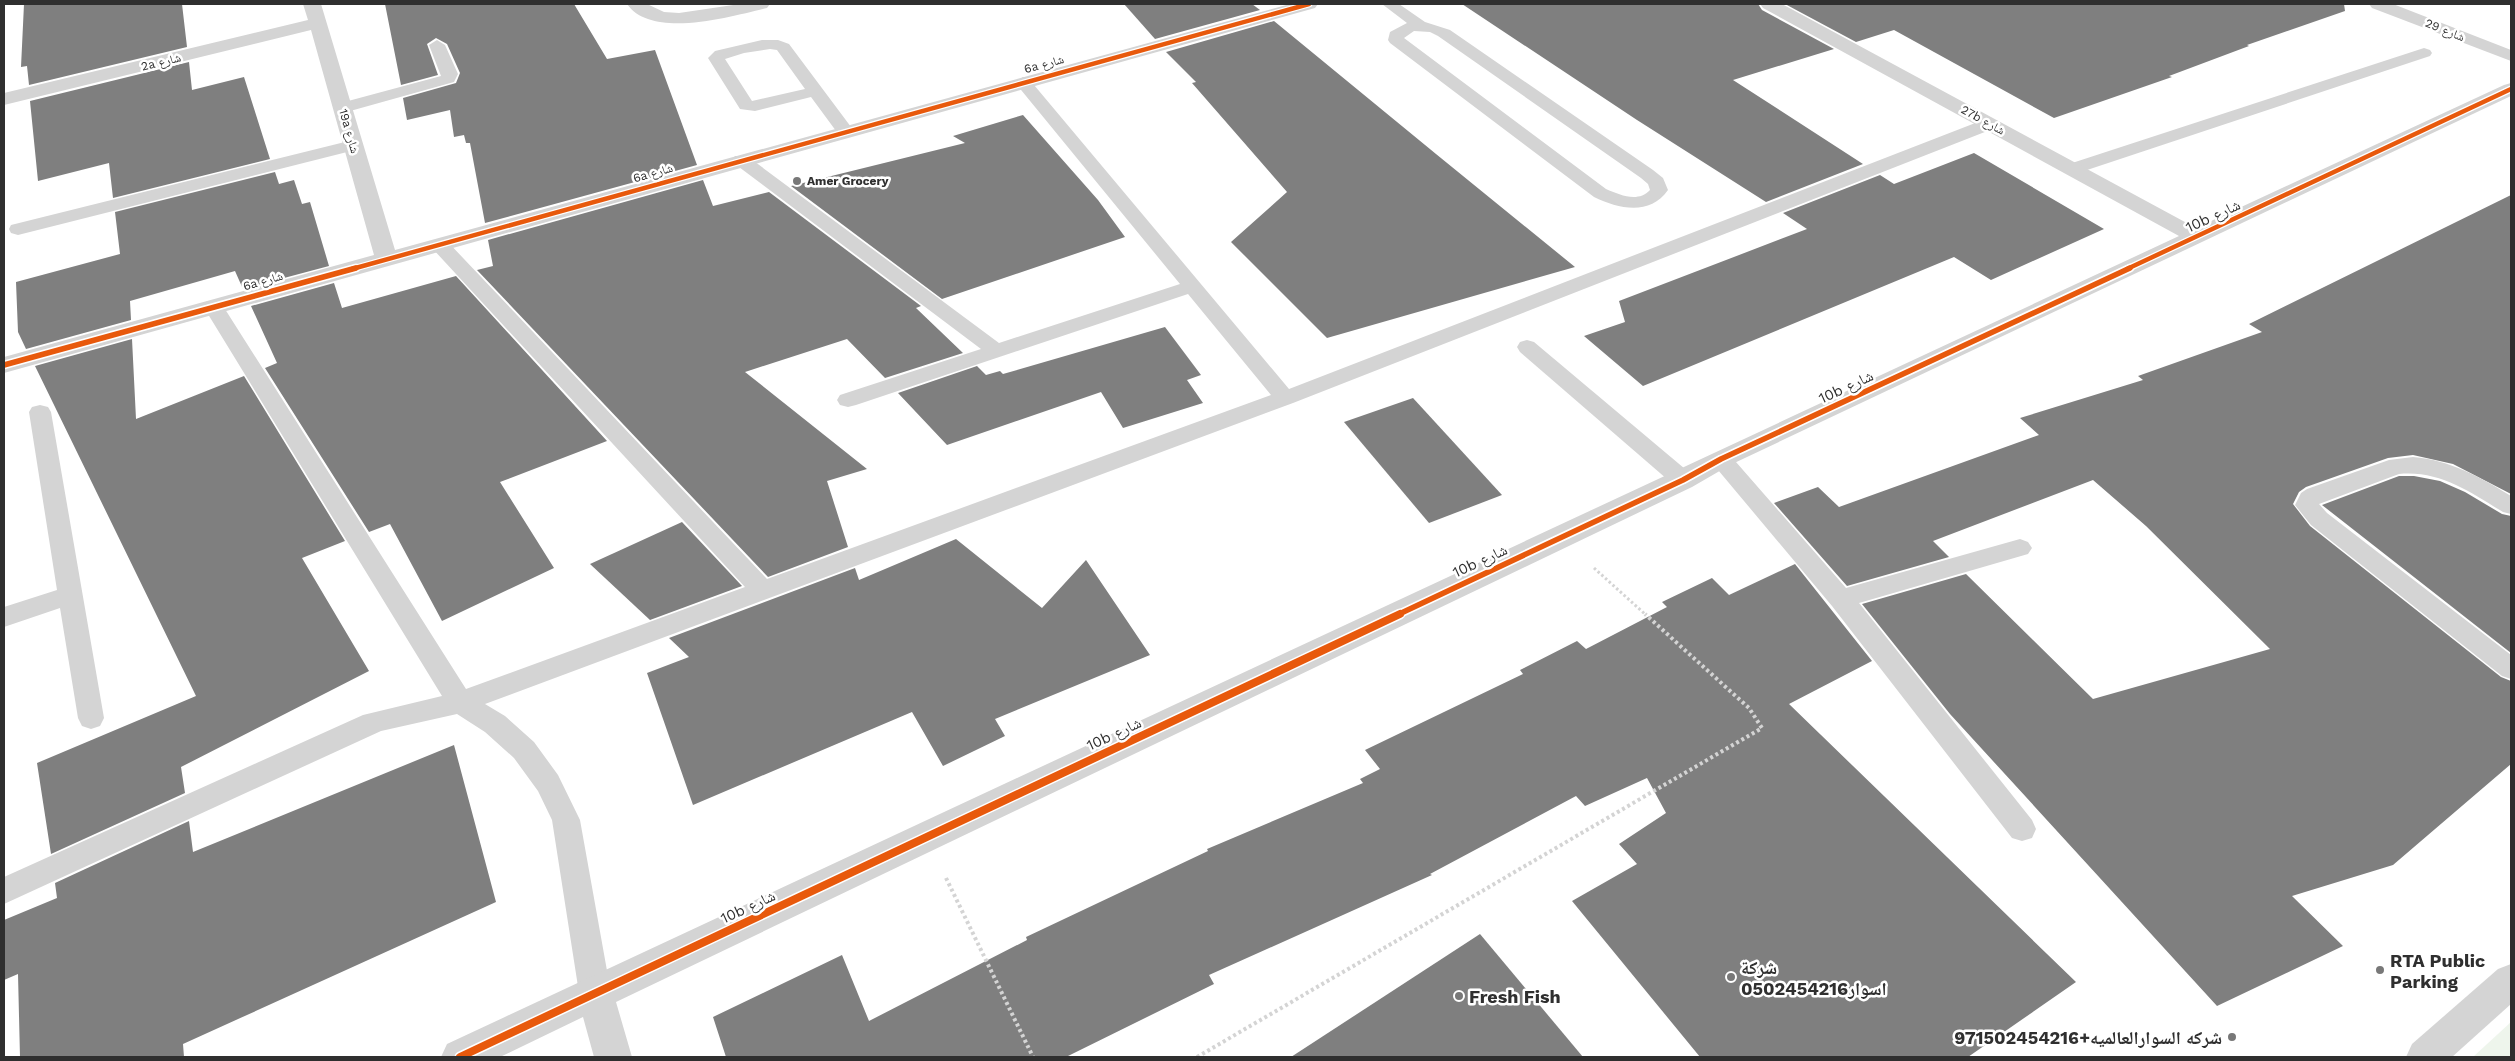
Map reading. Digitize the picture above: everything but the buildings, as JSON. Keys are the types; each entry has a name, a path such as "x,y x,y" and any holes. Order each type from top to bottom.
{"street":[{"name":"19a شارع","path":"312,4 386,258"},
{"path":"636,4 641,9 655,15 674,18 697,17 761,4"},
{"name":"6a شارع","path":"4,364 1309,4"},
{"name":"27b شارع","path":"1768,4 2197,237"},
{"name":"شارع 29","path":"2378,4 2511,56"},
{"name":"2a شارع","path":"4,99 318,24"},
{"name":"10b شارع","path":"460,1057 1683,480 1721,459 2511,89"},
{"path":"2426,1057 2511,981"},
{"path":"595,993 612,1057"}],"lane":[{"path":"1389,4 1421,26 1434,28 1444,33 1647,174 1657,182 1660,190 1655,198 1643,202 1628,203 1612,199 1600,192 1396,40 1396,35 1400,30 1421,26"},
{"path":"816,91 755,106 746,105 716,58 721,54 754,47 769,44 780,45 816,91 845,131"},
{"path":"343,108 448,79 450,74 437,45"},
{"path":"2072,169 2424,53"},
{"path":"1023,82 1285,398"},
{"path":"4,891 373,723 390,717 433,710 460,702 1285,398 1989,124"},
{"path":"18,229 353,145"},
{"path":"740,160 997,351"},
{"path":"439,244 763,591"},
{"path":"848,400 1192,286"},
{"path":"213,306 460,702 495,724 524,750 548,783 566,820 595,993"},
{"path":"1528,347 1683,480"},
{"path":"40,412 91,718"},
{"path":"1721,459 1841,599 2022,829"},
{"path":"2511,506 2444,469 2426,464 2410,463 2315,495 2309,499 2307,505 2319,519 2511,668"},
{"path":"1841,599 2020,548"},
{"path":"4,617 70,595"}],"path":[{"path":"1196,1057 1762,728 1749,708 1560,538"},
{"path":"926,837 1033,1057"}],"shaded area":[{"path":"2511,1022 2511,1057 2473,1057"}],"cycle path":[{"path":"4,365 1309,4"},
{"path":"460,1057 1683,480 1721,459 2511,89"}],"place":[{"name":"Amer Grocery","path":"797,181"},
{"name":"RTA Public Parking","path":"2380,970"},
{"name":"شركة اسوار0502454216","path":"1731,977"},
{"name":"Fresh Fish","path":"1459,996"},
{"name":"شركه السوارالعالميه+971502454216","path":"2232,1037"}]}
